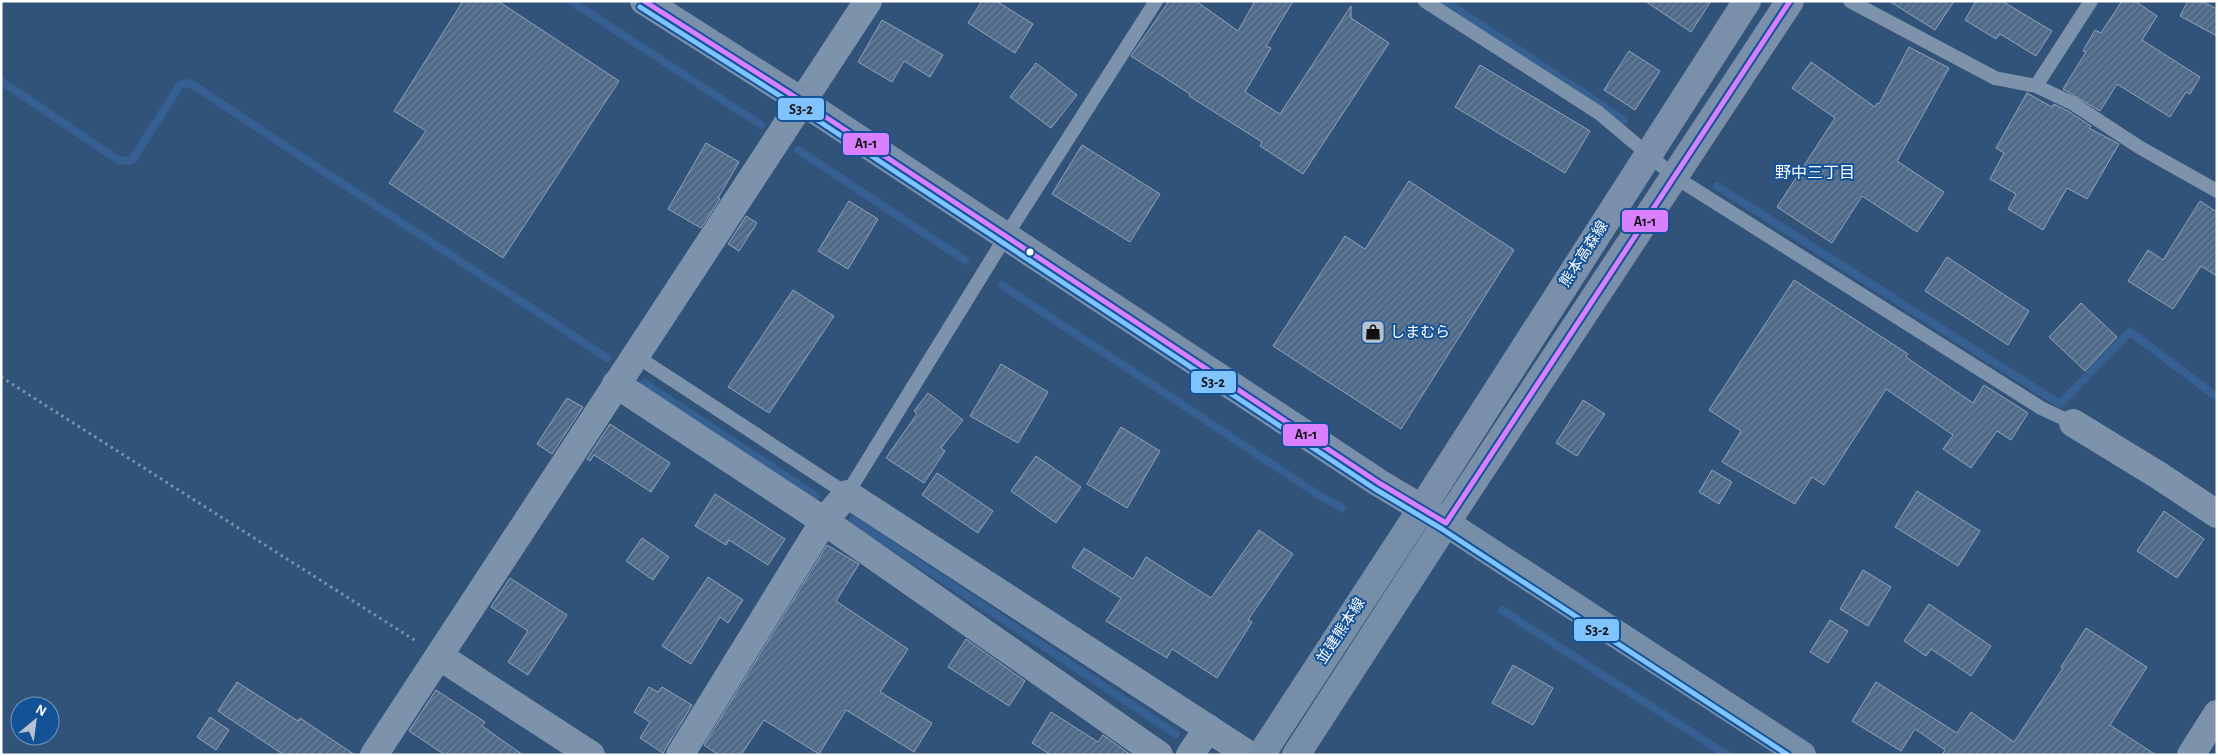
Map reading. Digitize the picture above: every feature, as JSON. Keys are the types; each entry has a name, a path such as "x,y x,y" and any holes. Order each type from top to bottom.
{"main road":[{"path":"644,1 803,102 1379,483 1446,522 1802,755"},
{"name":"熊本高森線","path":"1422,508 1747,1"},
{"path":"1446,522 1790,1"},
{"name":"並建熊本線","path":"1261,755 1422,508"},
{"name":"並建熊本線","path":"1296,755 1446,522"}],"street":[{"path":"374,755 868,1"},
{"path":"616,384 824,521 1159,755"},
{"path":"2073,423 2217,514"},
{"path":"680,755 824,521 847,494 1248,755"},
{"path":"439,656 592,755"},
{"path":"2191,755 2217,714"},
{"path":"1190,755 1208,728"}],"lane":[{"path":"636,356 847,494 1006,236 1156,1"},
{"path":"1425,1 1599,113 1675,177 2041,408 2073,423"},
{"path":"1850,1 1995,78 2036,86 2072,103 2139,147 2217,191"},
{"path":"2036,86 2091,1"}],"path":[{"path":"1,376 439,656"}],"building":[{"path":"463,1 498,1 619,81 503,258 389,183 426,131 394,111"},
{"path":"982,1 996,1 1033,24 1015,53 968,23"},
{"path":"1169,1 1196,1 1238,31 1255,1 1293,1 1266,46 1271,48 1245,92 1280,114 1351,6 1351,18 1389,43 1303,174 1260,146 1262,142 1189,96 1190,94 1131,56"},
{"path":"1645,1 1711,1 1691,32"},
{"path":"1889,1 1954,1 1935,30"},
{"path":"1976,1 2002,1 2052,31 2036,56 2000,34 1996,39 1965,20"},
{"path":"2122,1 2135,1 2157,16 2142,40 2200,77 2190,94 2186,92 2170,117 2117,84 2100,111 2063,89 2086,52 2083,51 2095,30 2101,33"},
{"path":"2188,1 2201,1 2217,9 2217,36 2180,16"},
{"path":"882,20 943,55 930,77 904,61 892,82 858,62"},
{"path":"1909,47 1949,68 1897,161 1944,192 1917,232 1862,196 1832,243 1777,207 1835,118 1792,88 1811,62 1875,107 1877,103 1879,104"},
{"path":"1629,51 1660,71 1635,110 1604,90"},
{"path":"1036,63 1077,95 1051,128 1010,97"},
{"path":"1480,65 1590,131 1565,173 1455,107"},
{"path":"2027,93 2052,107 2054,104 2068,111 2091,126 2089,128 2119,144 2087,199 2067,188 2043,230 2008,209 2016,194 1990,179 2004,153 1996,148"},
{"path":"706,143 739,162 718,198 720,199 701,228 668,209"},
{"path":"1082,145 1160,194 1130,242 1052,194"},
{"name":"しまむら","path":"1409,181 1514,250 1401,429 1273,346 1345,236 1365,249"},
{"path":"849,201 878,219 848,269 818,251"},
{"path":"2200,201 2217,212 2217,276 2201,266 2173,309 2128,281 2148,250 2163,260"},
{"path":"746,216 757,223 739,251 728,244"},
{"path":"1947,257 2029,311 2008,345 1925,291"},
{"path":"1794,280 1908,354 1906,357 1973,403 1984,385 2028,413 2011,440 1997,431 1971,468 1943,449 1953,435 1886,389 1824,485 1812,477 1795,504 1722,462 1741,431 1709,410"},
{"path":"793,290 834,316 769,413 728,387"},
{"path":"2081,303 2117,337 2085,371 2049,337"},
{"path":"1001,364 1048,392 1018,443 970,416"},
{"path":"928,393 963,420 941,448 945,451 924,483 886,458 917,414 914,411"},
{"path":"567,398 583,407 552,454 537,444"},
{"path":"1583,400 1605,414 1577,456 1556,443"},
{"path":"610,424 670,463 651,492 594,455 590,461 587,459"},
{"path":"1121,427 1160,451 1127,508 1087,484"},
{"path":"1036,456 1081,487 1056,523 1011,491"},
{"path":"1712,470 1732,482 1719,504 1699,492"},
{"path":"937,473 993,511 978,533 922,495"},
{"path":"1917,491 1980,531 1958,566 1895,527"},
{"path":"715,494 785,539 768,565 729,540 726,545 695,526"},
{"path":"2164,511 2204,539 2177,578 2137,551"},
{"path":"1259,530 1293,554 1248,620 1252,622 1217,678 1172,649 1167,658 1106,621 1121,598 1072,567 1084,548 1133,579 1146,557 1211,598"},
{"path":"642,538 669,557 653,580 626,561"},
{"path":"827,545 859,564 836,601 908,649 880,692 932,723 914,752 846,710 819,754 764,720 741,755 719,755 704,745"},
{"path":"1863,570 1891,587 1868,626 1840,609"},
{"path":"708,577 743,600 728,623 720,617 691,664 662,646"},
{"path":"510,578 567,615 528,675 508,662 528,631 491,607"},
{"path":"1929,604 1991,646 1971,676 1931,649 1926,656 1904,641"},
{"path":"1830,620 1848,631 1828,663 1810,652"},
{"path":"2086,628 2147,667 2110,725 2156,755 1942,755 1945,750 1915,729 1901,751 1852,721 1876,682 1957,733 1971,712 2014,742 2063,668 2061,667"},
{"path":"966,639 1025,681 1009,706 948,667"},
{"path":"1513,665 1553,688 1533,725 1492,703"},
{"path":"237,682 298,721 300,718 355,755 284,755 218,711"},
{"path":"649,687 658,692 662,687 692,705 663,753 640,738 650,722 634,712"},
{"path":"436,690 485,722 482,726 523,755 445,755 409,731"},
{"path":"1051,712 1098,742 1103,735 1131,755 1051,755 1032,743"},
{"path":"210,717 229,730 216,750 197,737"}],"waterway":[{"path":"571,1 761,125"},
{"path":"1445,1 1624,120"},
{"path":"1,81 120,161 132,160 180,85 190,83 607,358"},
{"path":"798,150 965,260"},
{"path":"1717,186 2060,404 2130,332 2217,397"},
{"path":"1002,285 1317,494 1342,508"},
{"path":"644,383 816,496"},
{"path":"853,520 1176,734"},
{"path":"1502,610 1727,755"}],"transit line":[{"name":"A1-1","path":"644,1 803,102 1379,483 1446,523 1790,1"},
{"name":"S3-2","path":"640,7 799,108 1375,489 1442,529 1788,755"}],"place":[{"name":"しまむら","path":"1373,332"}],"district":[{"name":"野中三丁目","path":"1815,173"}]}
